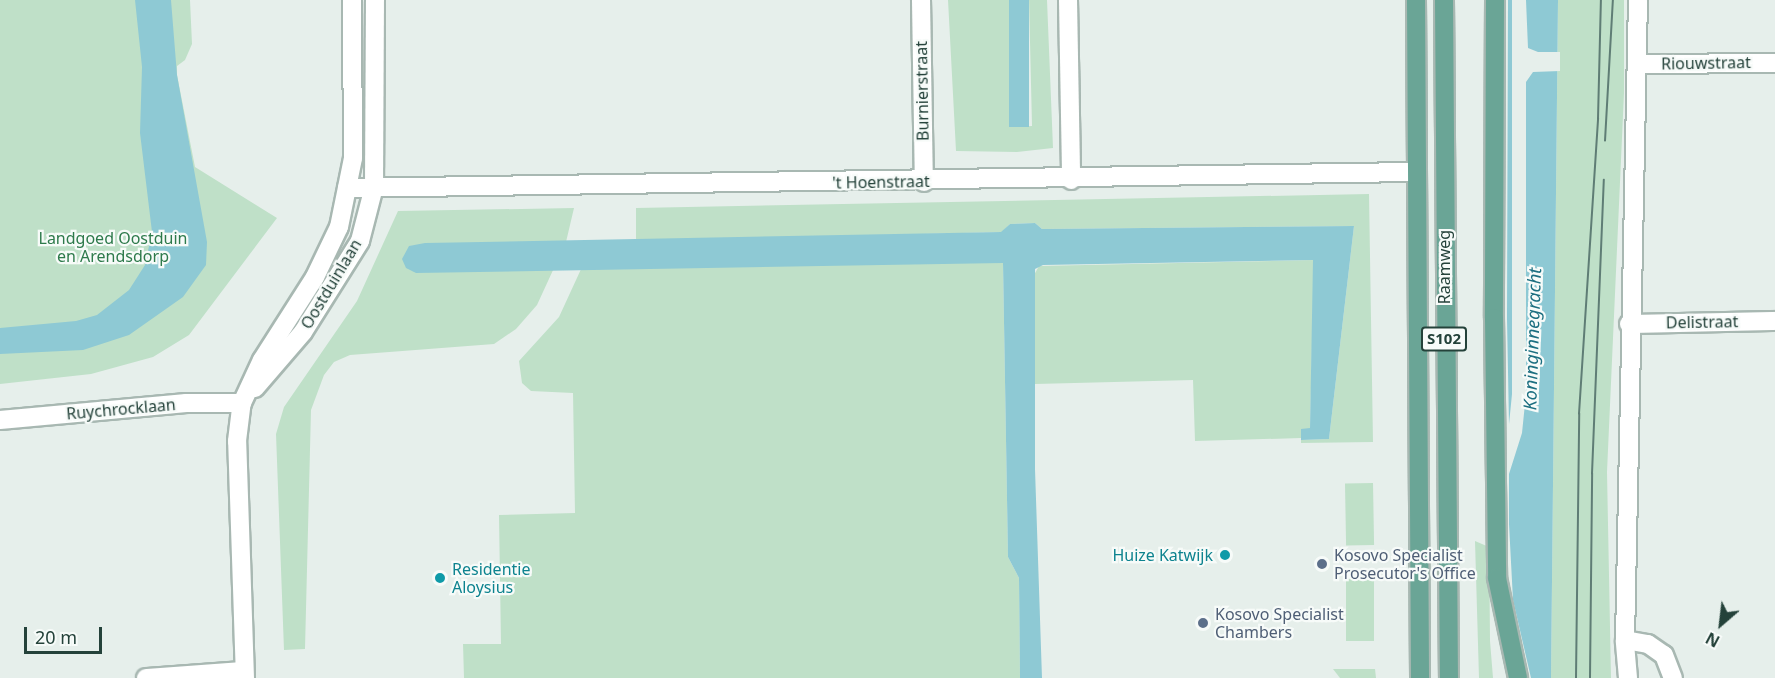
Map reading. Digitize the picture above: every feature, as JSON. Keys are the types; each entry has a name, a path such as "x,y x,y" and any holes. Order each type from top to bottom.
{"main road":[{"name":"Raamweg","path":"1416,0 1415,172 1420,678"},
{"name":"Raamweg","path":"1444,0 1449,678"},
{"path":"1495,0 1494,318 1498,585 1518,678"}],"street":[{"name":"Oostduinlaan","path":"244,674 237,441 242,403 262,360 320,267 339,227 353,158 352,0"},
{"name":"Oostduinlaan","path":"242,403 303,332 360,241 374,187 375,0"},
{"name":"Burnierstraat","path":"921,0 924,182"},
{"path":"1068,0 1071,180"},
{"path":"1628,678 1625,640 1629,324 1638,0"},
{"name":"Riouwstraat","path":"1637,64 1775,63"},
{"name":"'t Hoenstraat","path":"347,188 1071,180 1415,172"},
{"name":"Delistraat","path":"1629,324 1775,321"},
{"name":"Ruychrocklaan","path":"0,420 186,403 242,403"},
{"path":"1625,640 1648,644 1664,655 1672,678"},
{"path":"146,678 244,674"}],"green space":[{"name":"Landgoed Oostduin en Arendsdorp","path":"0,0 190,0 192,44 185,60 177,66 177,75 195,167 277,218 189,335 153,357 91,374 0,384"},
{"path":"948,0 1009,0 1012,127 1032,126 1029,0 1047,0 1053,148 1017,152 956,151"},
{"path":"1558,0 1624,0 1624,93 1607,472 1611,678 1551,678"},
{"path":"1369,194 1373,442 1301,443 1301,440 1329,439 1354,226 1042,229 1035,223 1010,224 1002,232 636,241 636,208"},
{"path":"574,208 566,242 409,246 495,269 554,268 537,305 516,329 494,344 350,355 334,362 324,375 311,410 305,649 284,650 276,434 284,407 357,301 398,211"},
{"path":"1314,260 1310,429 1301,429 1301,438 1195,441 1193,380 1035,384 1034,275 1039,266"},
{"path":"1003,263 1008,557 1019,578 1020,678 464,678 463,644 501,644 499,515 575,513 573,393 531,391 522,383 519,361 559,317 582,267"},
{"path":"1345,483 1373,483 1374,545 1346,545"},
{"path":"1475,541 1489,547 1495,678 1479,678"},
{"path":"1346,579 1374,579 1374,641 1346,641"},
{"path":"1333,669 1375,669 1376,678 1340,678"}],"water":[{"path":"135,0 171,0 177,75 207,242 206,265 183,297 129,335 83,350 0,354 0,328 76,321 97,315 129,290 145,265 152,232 140,133 142,67"},
{"path":"1009,0 1029,0 1029,127 1009,127"},
{"name":"Koninginnegracht","path":"1508,0 1558,0 1551,678 1495,678 1490,318 1507,318"},
{"path":"1035,223 1042,229 1354,226 1329,439 1301,440 1301,429 1310,428 1313,260 1043,265 1035,269 1035,469 1042,678 1020,678 1019,578 1008,557 1003,263 416,273 406,268 402,259 409,246 425,243 1001,232 1010,224"}],"pier":[{"path":"1512,0 1526,0 1528,48 1538,52 1560,52 1560,71 1533,72 1526,82 1526,394 1522,433 1509,474 1509,524 1513,600 1531,678 1493,678 1490,641 1487,318 1507,318 1509,424 1512,394"}],"tram line":[{"path":"1576,678 1579,414 1598,119 1601,0"},
{"path":"1605,141 1613,0"},
{"path":"1590,678 1592,474 1604,180"}],"place":[{"name":"Huize Katwijk","path":"1225,555"},
{"name":"Kosovo Specialist Prosecutor's Office","path":"1322,564"},
{"name":"Residentie Aloysius","path":"440,578"},
{"name":"Kosovo Specialist Chambers","path":"1203,623"}]}
